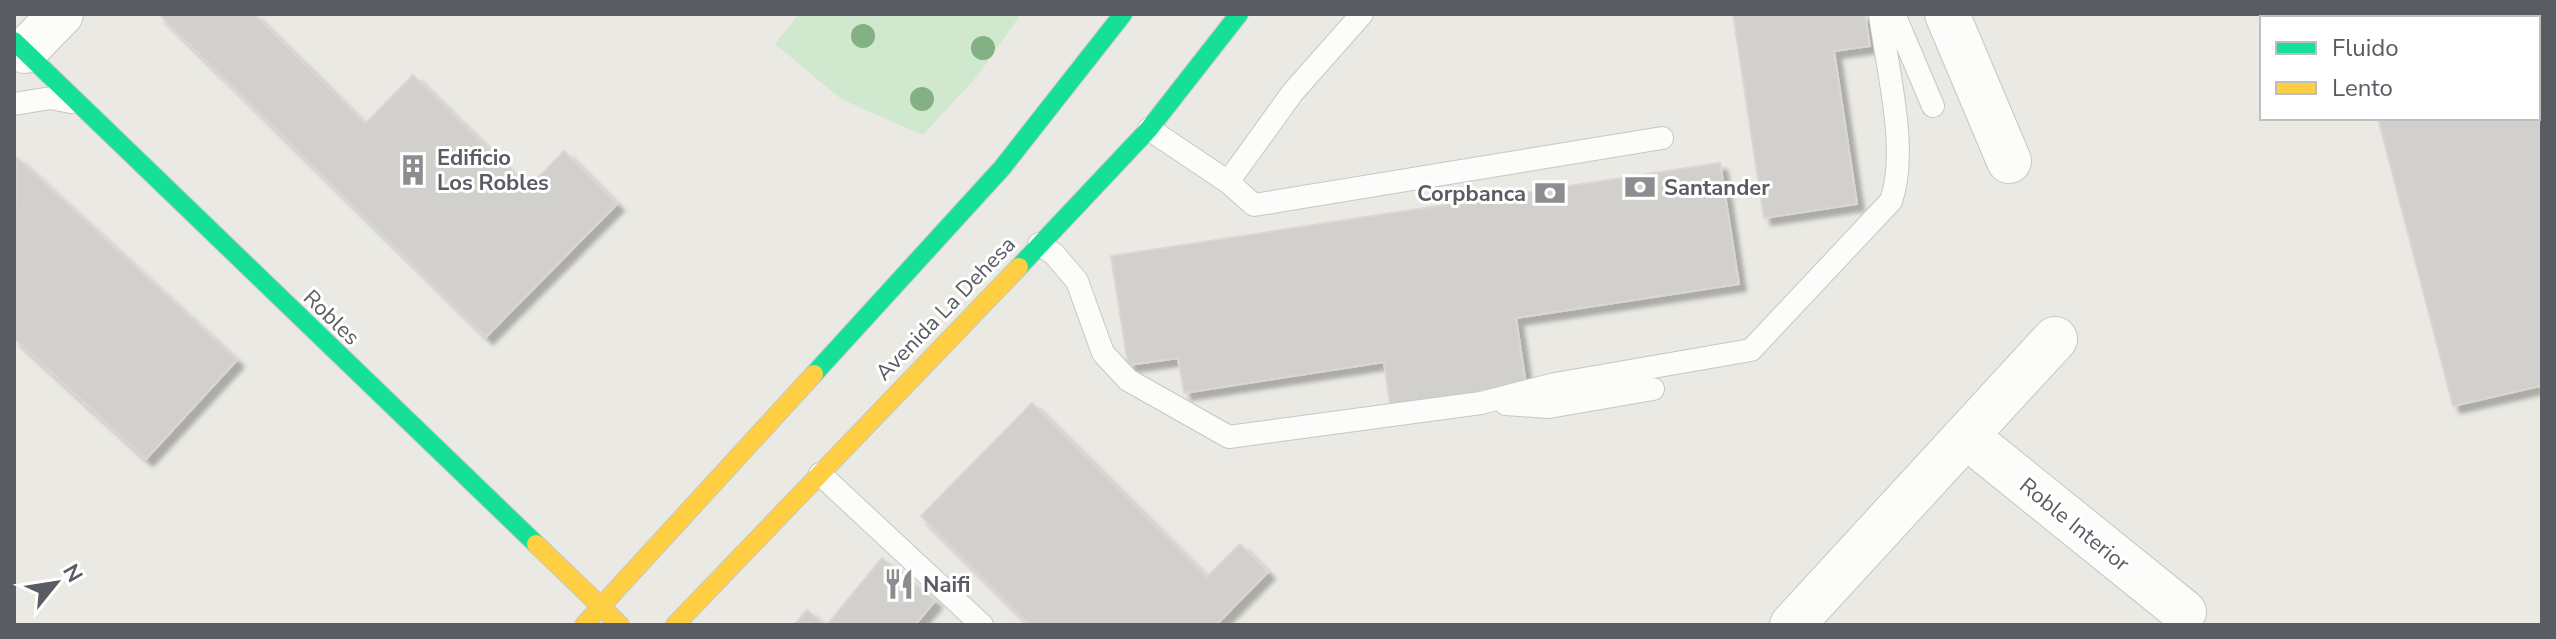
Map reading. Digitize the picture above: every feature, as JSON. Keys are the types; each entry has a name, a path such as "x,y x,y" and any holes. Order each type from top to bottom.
{"main road":[{"path":"584,625 1002,168 1123,14"},
{"name":"Avenida La Dehesa","path":"675,625 1149,129 1239,14"},
{"name":"Robles","path":"20,46 620,625"}],"street":[{"path":"20,46 61,14"},
{"path":"1947,14 2009,161"},
{"path":"1792,625 2055,339"},
{"name":"Roble Interior","path":"1966,436 2184,612"}],"lane":[{"path":"1039,244 1054,254 1077,281 1103,353 1128,380 1229,437 1481,403 1555,384 1751,350 1891,201 1897,184 1898,159 1880,14"},
{"path":"1894,14 1933,106"},
{"path":"1228,182 1293,92 1360,17"},
{"path":"14,104 51,98 76,103"},
{"path":"1149,129 1228,182 1254,205 1662,138"},
{"path":"1481,403 1549,407 1653,389"},
{"path":"820,474 982,625"}],"green space":[{"path":"799,14 1021,14 978,75 923,135 841,99 775,44"}],"building":[{"name":"Edificio Los Robles","path":"159,14 254,14 365,124 413,75 528,188 564,151 617,204 486,337"},
{"path":"1733,14 1865,14 1870,46 1834,51 1857,204 1764,218"},
{"path":"2351,14 2512,16 2352,16"},
{"path":"2379,120 2539,120 2542,132 2542,392 2540,386 2453,406"},
{"path":"16,157 237,360 146,459 14,338"},
{"path":"1720,163 1739,284 1516,318 1526,385 1390,405 1384,362 1184,393 1178,358 1128,365 1111,256"},
{"path":"1032,403 1207,577 1240,544 1268,572 1216,625 1030,625 921,516"},
{"path":"882,558 935,601 915,625 827,625"},
{"path":"807,610 825,625 794,625"}],"traffic: fast":[{"path":"814,374 1002,168 1123,14"},
{"path":"1019,267 1149,129 1239,14"},
{"path":"14,41 536,544"}],"traffic: slow":[{"path":"675,625 1019,267"},
{"path":"584,625 814,374"},
{"path":"536,544 620,625"}],"place":[{"name":"Edificio Los Robles","path":"413,170"},
{"name":"Santander","path":"1640,187"},
{"name":"Corpbanca","path":"1550,193"},
{"name":"Naifi","path":"899,584"}]}
